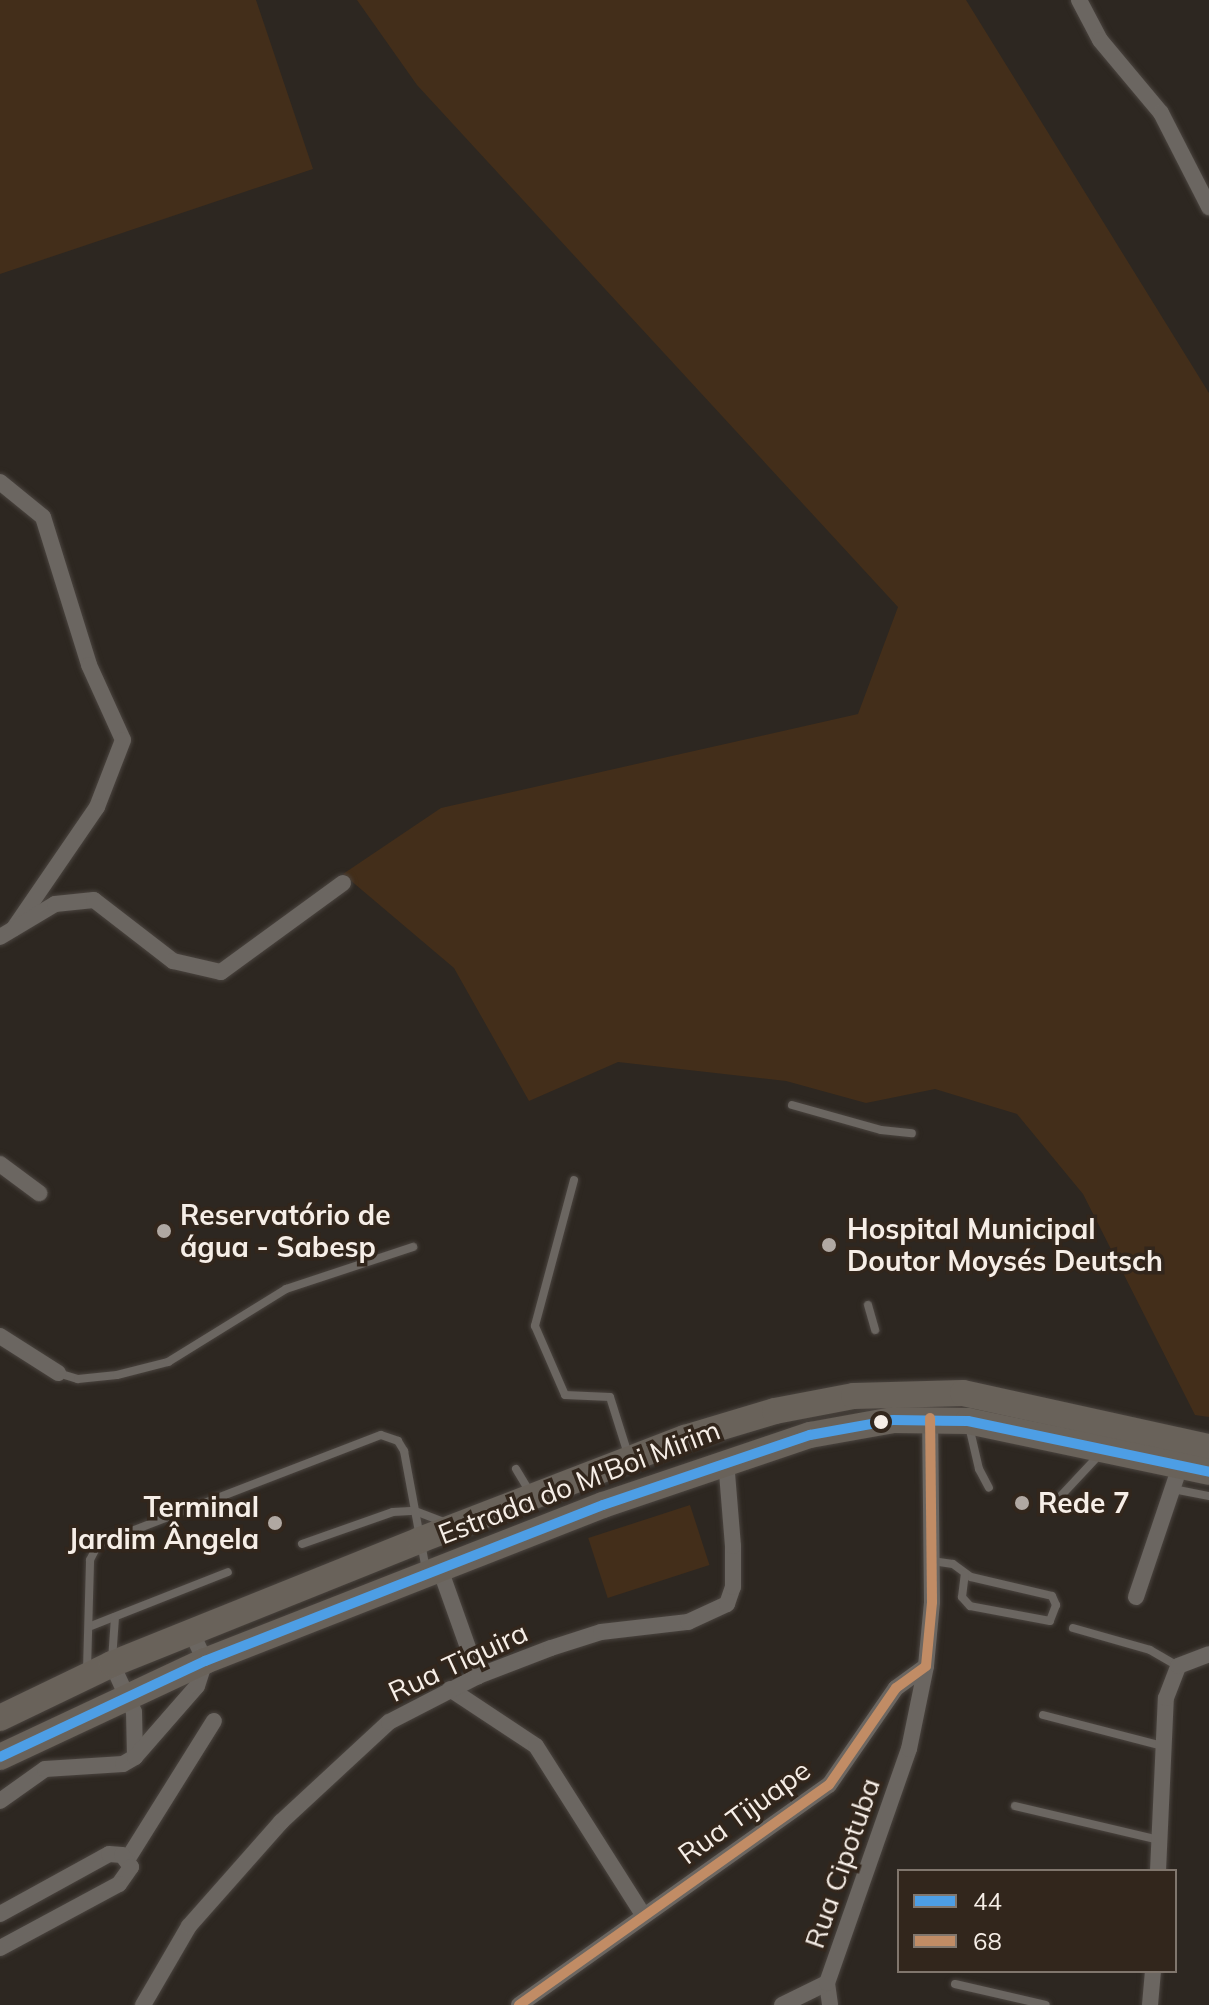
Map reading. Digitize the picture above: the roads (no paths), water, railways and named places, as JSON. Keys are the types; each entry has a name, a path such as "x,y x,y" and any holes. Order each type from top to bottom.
{"main road":[{"name":"Estrada do M'Boi Mirim","path":"0,1718 112,1664 191,1631 629,1459 713,1430 828,1400 929,1391 1001,1399 1209,1447"},
{"name":"Estrada do M'Boi Mirim","path":"0,1757 205,1661 683,1476 810,1435 930,1418 968,1421 1105,1449 1176,1477 1209,1472"},
{"path":"683,1476 716,1456 719,1444 713,1430"},
{"path":"493,1513 487,1524 491,1536 508,1542"}],"street":[{"path":"1079,0 1100,40 1161,113 1209,207"},
{"path":"0,482 43,517 89,665 123,740 97,807 7,933"},
{"path":"7,933 55,904 94,900 173,961 221,972 343,883"},
{"path":"0,1164 39,1193"},
{"path":"0,1336 58,1373"},
{"path":"926,1666 932,1561 930,1418"},
{"name":"Rua Tiquira","path":"143,2005 181,1936 281,1822 389,1722 478,1676 601,1632 688,1622 718,1611 733,1587 726,1461"},
{"path":"1136,1597 1176,1477"},
{"path":"433,1572 478,1676"},
{"path":"0,1801 45,1769 123,1764 135,1757 193,1694 205,1661 191,1631"},
{"path":"1158,1869 1166,1698 1178,1666 1209,1654"},
{"path":"112,1664 128,1698 136,1731 135,1757"},
{"name":"Rua Tijuape","path":"519,2005 829,1785 896,1688 926,1666"},
{"name":"Rua Cipotuba","path":"830,2005 827,1983 909,1749 926,1666"},
{"path":"450,1689 536,1746 644,1916"},
{"path":"0,1948 119,1884 131,1873 127,1860 214,1721"},
{"path":"0,1914 109,1854 127,1860"},
{"path":"1150,2005 1153,1973"},
{"name":"Rua Cipotuba","path":"782,2005 827,1983"}],"lane":[{"path":"792,1105 881,1130 912,1133"},
{"path":"574,1180 535,1326 565,1395 610,1397 629,1459"},
{"path":"58,1373 78,1379 117,1375 168,1362 286,1289 413,1247"},
{"path":"868,1305 875,1330"},
{"path":"968,1421 979,1469 989,1488"},
{"path":"86,1679 91,1626 90,1560 98,1544 381,1435 398,1441 412,1480 420,1540 433,1572"},
{"path":"1057,1500 1105,1449"},
{"path":"516,1469 533,1498"},
{"path":"1176,1477 1209,1496"},
{"path":"302,1544 378,1516 415,1511 456,1527"},
{"path":"932,1561 953,1564 965,1574 1052,1596 1056,1605 1050,1621 970,1606 962,1597 965,1574"},
{"path":"91,1626 228,1572"},
{"path":"112,1664 115,1617"},
{"path":"1073,1628 1150,1650 1178,1666"},
{"path":"1043,1715 1163,1746"},
{"path":"1015,1806 1159,1840"},
{"path":"955,1984 1046,2005"}],"place":[{"name":"Reservatório de água - Sabesp","path":"164,1231"},
{"name":"Hospital Municipal Doutor Moysés Deutsch","path":"829,1245"},
{"name":"Rede 7","path":"1022,1503"},
{"name":"Terminal Jardim Ângela","path":"275,1523"}]}
